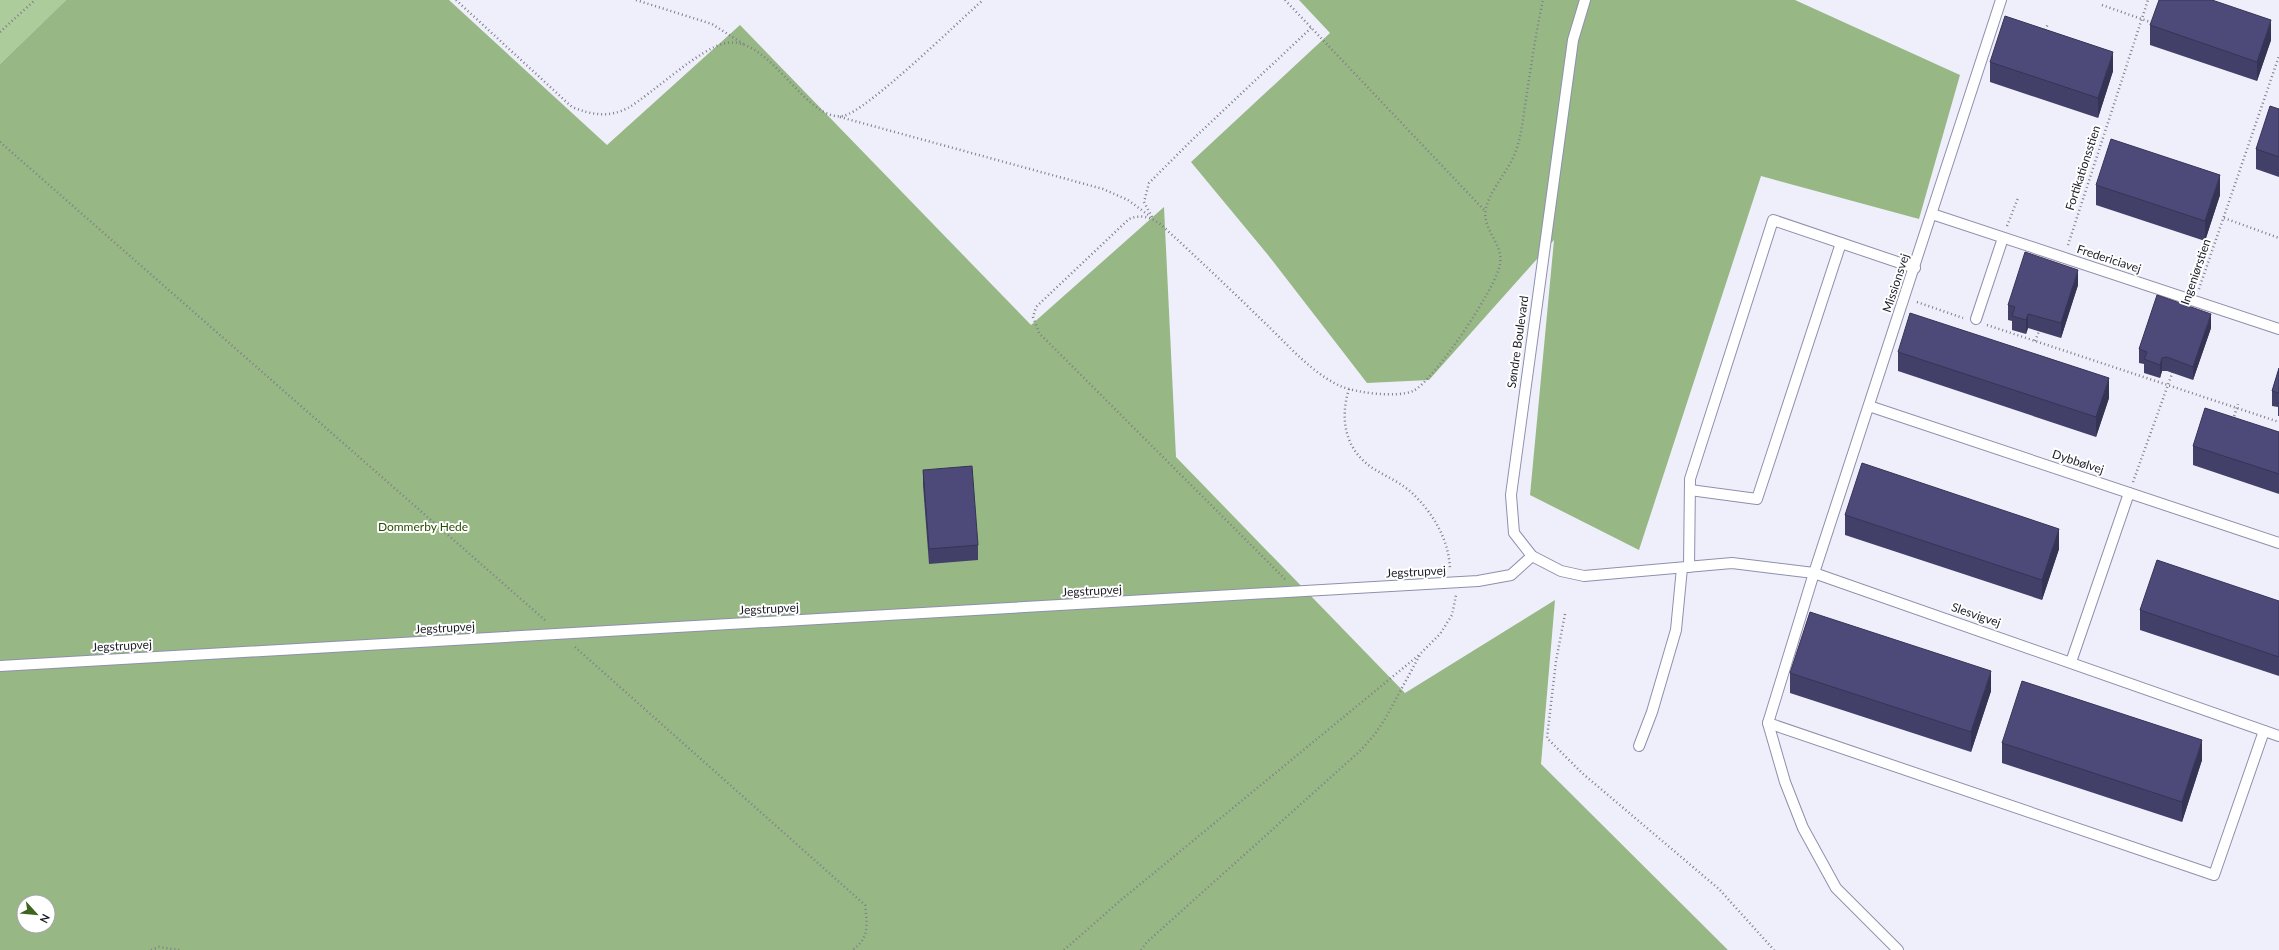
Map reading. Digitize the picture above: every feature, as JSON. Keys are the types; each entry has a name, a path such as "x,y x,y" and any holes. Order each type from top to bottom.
{"lane":[{"name":"Søndre Boulevard","path":"1585,0 1572,40 1511,495 1514,533 1532,556 1561,571 1584,576 1656,570"},
{"name":"Missionsvej","path":"1768,723 1814,573 1915,268 2001,0"},
{"name":"Fredericiavej","path":"1932,214 2279,329"},
{"path":"1639,746 1652,712 1676,630 1686,567 1690,479 1773,220 1915,268"},
{"path":"1976,321 2003,238"},
{"path":"1690,490 1757,499 1841,243"},
{"name":"Dybbølvej","path":"1869,406 2279,543"},
{"path":"2071,662 2129,493"},
{"name":"Jegstrupvej","path":"0,666 1478,582 1511,575 1532,556"},
{"name":"Slesvigvej","path":"1656,570 1732,563 1814,573 2279,736"},
{"path":"1768,723 2214,875 2264,731"},
{"path":"1768,723 1783,777 1803,828 1836,888 1898,950"}],"path":[{"path":"0,32 35,0"},
{"path":"456,0 572,107 601,116 616,114 641,100 706,51 726,43 738,43 751,48"},
{"path":"636,0 712,24 765,58 813,105 830,115 1103,189 1128,200 1170,232 1317,372 1349,389 1373,394 1412,392 1421,385 1436,368 1471,320 1497,276 1501,262 1498,248 1485,221 1486,211 1489,198 1515,153 1522,131 1543,0"},
{"path":"837,116 850,113 872,99 983,0"},
{"path":"1285,0 1486,211"},
{"name":"Fortikationsstien","path":"2063,258 2148,0"},
{"path":"2102,6 2158,24"},
{"path":"2038,31 2046,30 2048,24"},
{"path":"1154,220 1144,202 1149,183 1193,138 1311,28"},
{"name":"Ingeniørstien","path":"2195,301 2278,63 2279,56"},
{"path":"0,142 561,634 865,905 868,932 857,947 852,950"},
{"path":"2003,238 2018,198"},
{"path":"1154,220 1143,216 1129,219 1036,307 1033,318 1035,326 1039,333 1298,592"},
{"path":"2224,218 2279,238"},
{"path":"1905,298 2237,406 2279,422"},
{"path":"2035,341 2040,328"},
{"path":"2129,493 2174,370"},
{"path":"1064,950 1120,900 1421,653 1440,634 1452,615 1455,583 1440,528 1413,494 1360,458 1351,447 1344,418 1345,402 1349,389"},
{"path":"2232,422 2237,406"},
{"path":"1565,614 1556,661 1548,738 1582,773 1719,889 1774,950"},
{"path":"1141,950 1147,942 1360,751 1375,734 1385,719 1421,653"},
{"path":"151,950 159,947 180,950"}],"green space":[{"path":"0,0 66,0 0,64"},
{"name":"Dommerby Hede","path":"66,0 449,0 607,145 740,25 1031,325 1164,207 1176,457 1405,693 1555,600 1541,764 1728,950 0,950 0,64"},
{"path":"1299,0 1795,0 1960,75 1919,219 1761,176 1639,550 1530,495 1554,240 1429,380 1367,383 1268,255 1191,162 1330,33"}],"building":[{"path":"2159,0 2212,0 2271,20 2257,62 2150,25"},
{"path":"2005,16 2113,52 2098,98 1990,62"},
{"path":"2270,106 2279,109 2279,157 2256,149"},
{"path":"2111,139 2220,175 2205,221 2096,185"},
{"path":"2025,252 2078,270 2061,323 2028,314 2026,320 2012,316 2015,307 2008,305"},
{"path":"2157,295 2211,314 2193,367 2167,357 2162,358 2160,365 2144,359 2147,352 2139,349"},
{"path":"1910,313 2109,378 2096,417 1898,352"},
{"path":"2279,368 2279,393 2272,391"},
{"path":"2205,408 2279,432 2279,474 2193,446"},
{"path":"1862,463 2059,529 2042,580 1845,515"},
{"path":"972,466 978,545 929,549 923,470"},
{"path":"2157,560 2279,601 2279,657 2140,610"},
{"path":"1810,612 1991,671 1971,732 1790,673"},
{"path":"2022,681 2202,740 2182,802 2002,743"}]}
